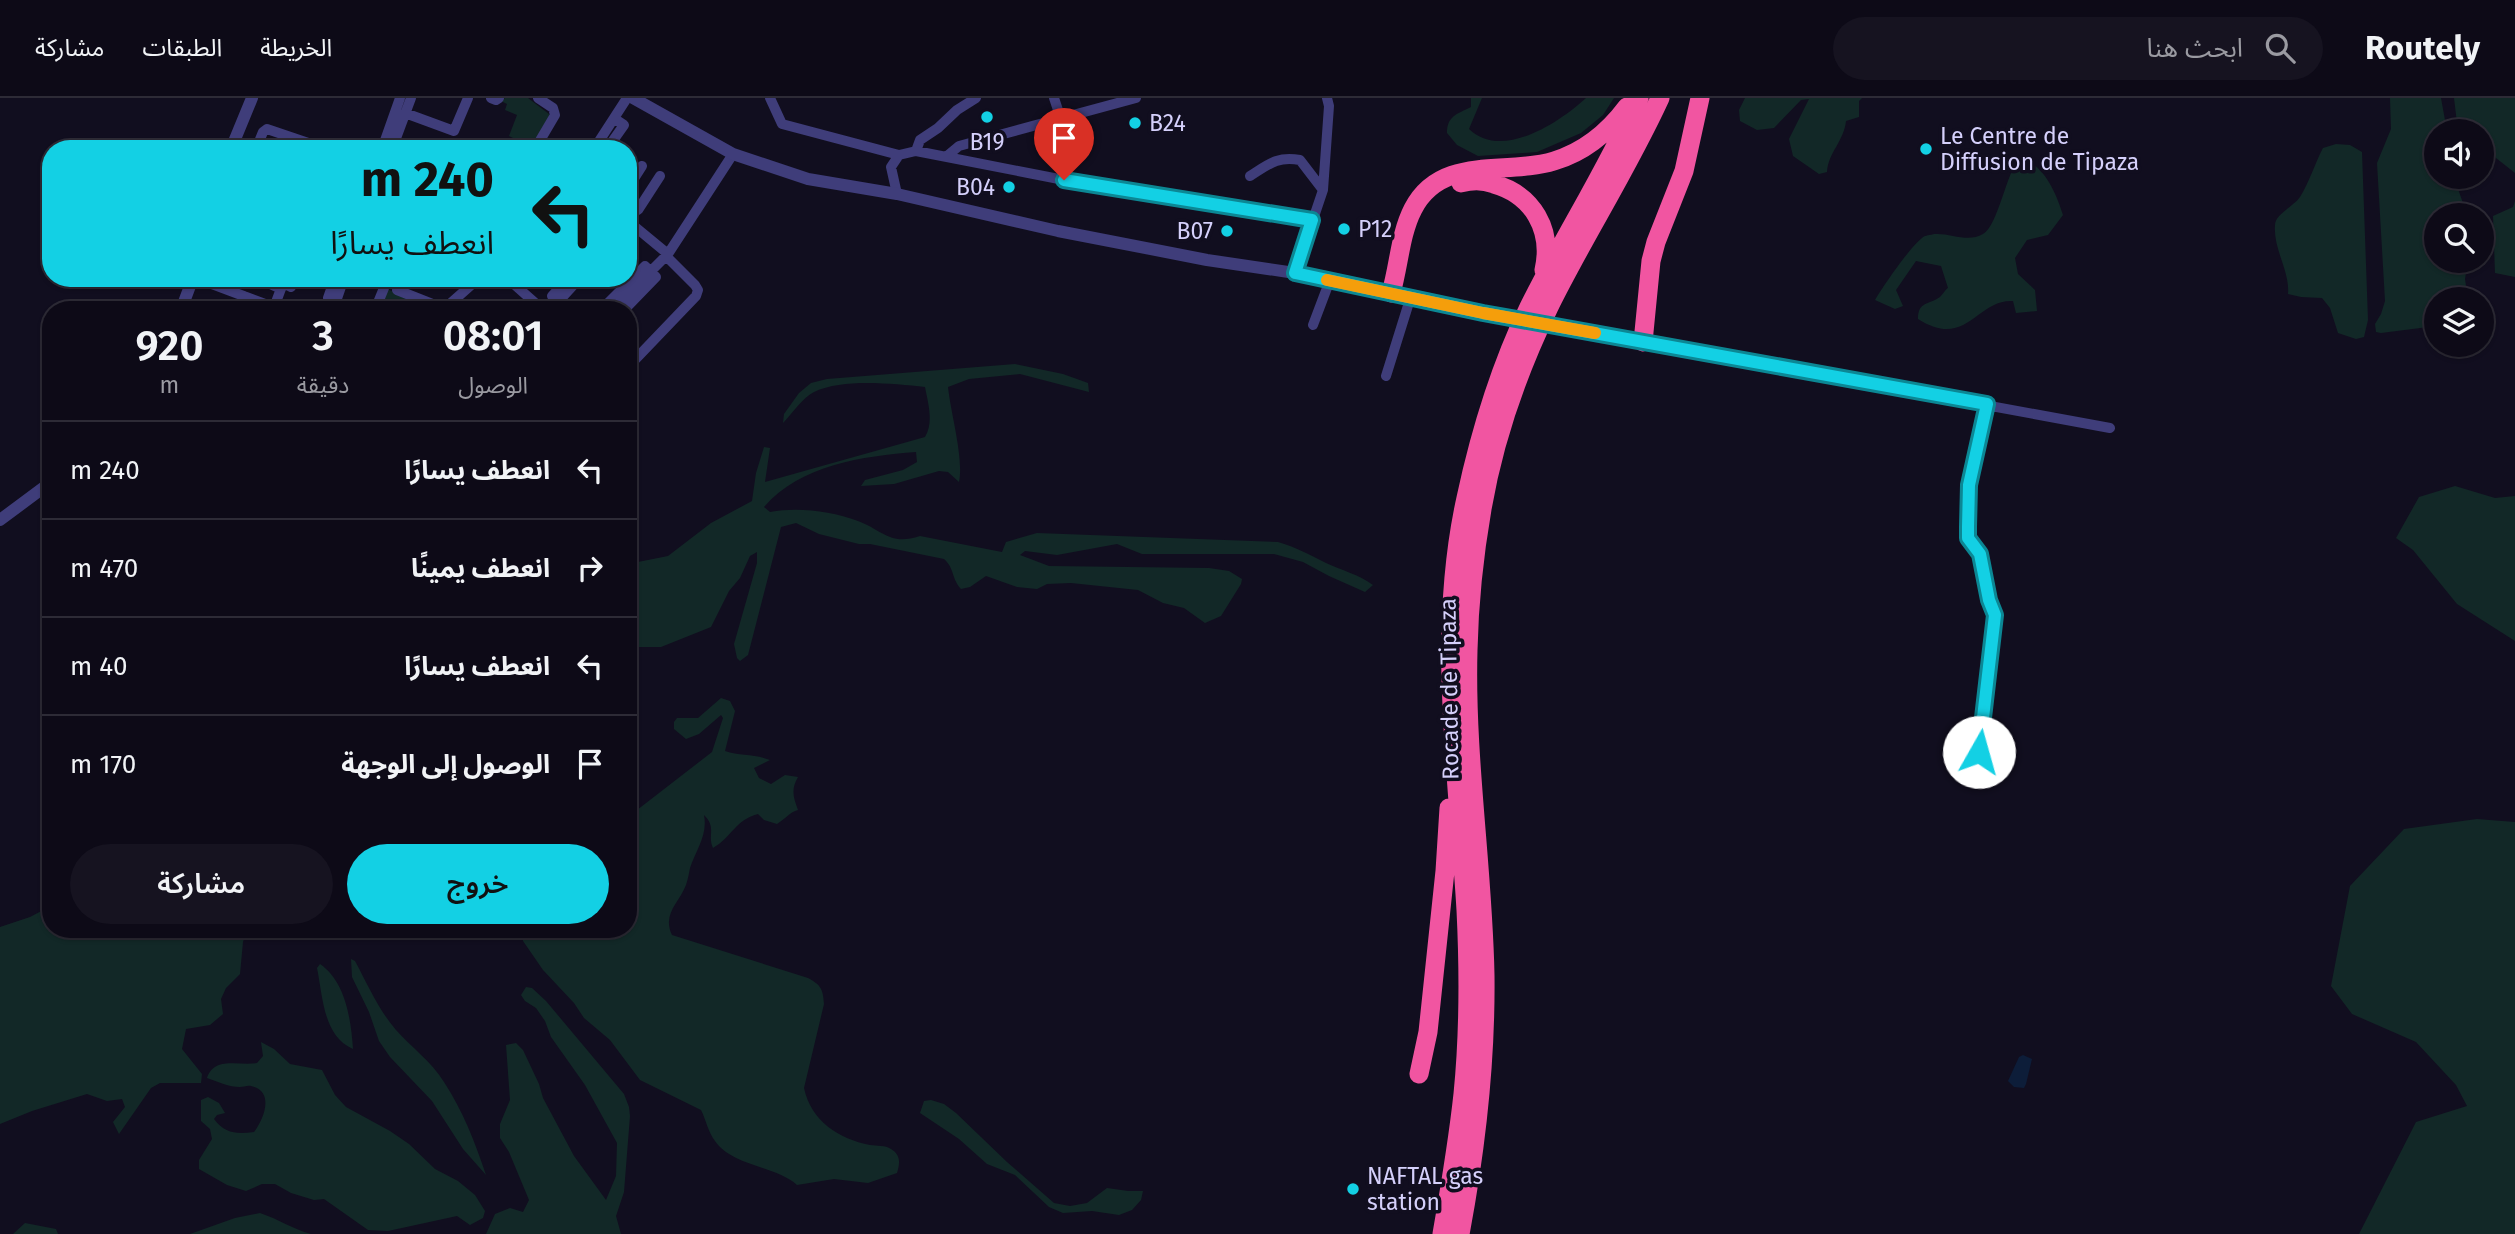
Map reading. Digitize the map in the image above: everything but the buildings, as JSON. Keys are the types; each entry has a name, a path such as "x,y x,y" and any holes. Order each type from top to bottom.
{"highway":[{"path":"1402,295 1411,211 1420,197 1435,183 1474,169 1554,161 1593,142 1609,129 1634,98"},
{"name":"Rocade de Tipaza","path":"1442,1234 1459,1128 1466,1055 1466,913 1451,684 1455,570 1465,500 1498,382 1528,309 1619,141 1639,98"},
{"name":"Rocade de Tipaza","path":"1460,1234 1477,1130 1483,1052 1485,976 1468,652 1471,598 1482,506 1515,384 1548,309 1660,98"},
{"path":"1643,342 1651,261 1685,171 1700,98"},
{"path":"1402,295 1424,211 1450,187 1468,181 1488,182 1506,187 1521,197 1535,211 1544,228 1546,262 1542,281 1528,309"},
{"path":"1419,1074 1427,1032 1445,872 1449,804 1456,762"}],"street":[{"path":"235,140 252,98"},
{"path":"385,140 400,98"},
{"path":"395,140 411,98"},
{"path":"405,113 454,131 468,98"},
{"path":"491,98 499,98"},
{"path":"538,98 553,108 555,115 540,140"},
{"path":"600,140 626,98"},
{"path":"633,98 733,155 808,179 897,194 1058,231 1207,260 1295,273 1483,313 2110,428"},
{"path":"770,98 782,124 899,155 916,151 1064,180 1312,220"},
{"path":"916,151 920,140 976,98"},
{"path":"1054,98 1061,119"},
{"path":"947,156 959,146 1136,98"},
{"path":"1295,273 1323,190 1329,106 1327,98"},
{"path":"613,140 624,125 615,119"},
{"path":"260,140 267,129 299,140"},
{"path":"637,285 667,255 733,155"},
{"path":"897,194 891,167 899,155"},
{"path":"1250,176 1277,159 1300,160 1323,190"},
{"path":"637,174 642,166"},
{"path":"637,209 660,176"},
{"path":"637,230 667,255 698,290 696,296 637,358"},
{"path":"633,301 656,277 645,266 637,274"},
{"path":"1313,325 1330,281"},
{"path":"219,287 256,301"},
{"path":"453,301 469,287"},
{"path":"517,287 533,301"},
{"path":"560,287 552,296 558,301 571,287"},
{"path":"610,301 624,287"},
{"path":"621,301 635,287"},
{"path":"379,301 384,288"},
{"path":"397,290 424,301"},
{"path":"1386,376 1402,295"},
{"path":"242,301 244,296"},
{"path":"1987,404 1969,485 1968,538 1980,554 1989,600 1995,615 1979,752 1992,755"},
{"path":"0,520 42,489"}],"green space":[{"path":"505,98 528,98 549,114 537,140 517,140 509,136 517,115 505,110 507,104 501,101"},
{"path":"1471,98 1482,98 1469,129 1482,138 1498,141 1514,140 1546,127 1586,98 1614,98 1603,115 1581,133 1537,152 1478,156 1457,145 1447,133 1451,119 1471,107"},
{"path":"1745,98 1862,98 1859,101 1859,117 1846,121 1827,172 1819,174 1793,156 1789,139 1809,99 1801,100 1774,128 1757,130 1740,121 1739,110"},
{"path":"2390,98 2441,98 2445,119 2424,119 2424,189 2458,189 2463,203 2424,203 2424,273 2466,273 2466,287 2424,287 2424,328 2381,333 2376,332 2375,324 2385,301 2377,163 2391,129"},
{"path":"2454,98 2515,98 2515,173 2494,156 2494,119 2457,119"},
{"path":"2336,144 2350,145 2362,152 2368,320 2364,337 2356,339 2338,333 2330,308 2322,298 2288,294 2287,277 2275,234 2276,221 2300,197 2323,148"},
{"path":"2020,157 2036,166 2048,180 2063,215 2048,235 2027,240 2015,258 2018,274 2035,290 2037,311 2016,313 2013,301 2000,302 1960,326 1948,329 1935,327 1918,319 1918,313 1922,306 1940,297 1948,288 1941,266 1916,261 1896,290 1903,306 1895,309 1875,300 1906,256 1925,236 1941,234 1971,238 1983,234 1993,221 2010,175"},
{"path":"2515,201 2515,277 2495,273 2494,244 2494,216 2513,207"},
{"path":"387,289 417,301 382,301"},
{"path":"1015,364 1063,374 1088,383 1089,392 1020,374 969,379 948,387 959,449 959,482 948,472 939,471 894,484 861,486 865,480 903,470 917,462 916,452 875,456 834,465 795,481 764,507 770,512 814,511 858,521 894,538 910,539 920,536 1002,552 1006,542 1037,533 1278,542 1356,575 1373,585 1365,592 1303,562 1274,554 1142,554 1117,544 1057,555 1025,551 1020,555 1049,566 1209,568 1229,571 1242,579 1221,616 1205,623 1184,608 1163,603 1138,590 1071,583 1047,584 1037,589 1017,587 986,576 970,587 961,589 944,559 859,544 819,534 796,523 781,527 748,655 740,661 734,644 757,563 757,552 750,556 711,627 661,647 637,647 637,562 668,556 711,523 752,501 756,473 764,447 770,448 765,482 925,437 930,412 925,387 854,383 826,388 810,394 783,423 784,414 799,393 811,383 827,379"},
{"path":"2455,486 2495,498 2515,496 2515,641 2457,604 2413,550 2396,538 2419,497"},
{"path":"721,698 730,701 735,711 725,751 770,760 754,768 759,778 771,784 785,775 798,777 794,793 798,810 777,824 764,820 758,814 750,817 713,848 710,824 704,815 703,836 686,885 670,915 669,928 672,935 808,978 819,985 824,1004 804,1088 808,1100 820,1119 837,1133 859,1142 891,1149 898,1157 897,1173 868,1183 834,1179 797,1185 778,1174 732,1156 713,1137 701,1110 640,1080 610,1040 584,1018 574,1003 543,970 523,941 523,938 637,938 637,810 712,752 723,718 721,715 699,734 686,739 674,729 677,718 698,718"},
{"path":"2477,819 2515,822 2515,1234 2359,1234 2416,1122 2467,1106 2456,1085 2416,1042 2352,1014 2331,986 2350,886 2404,829"},
{"path":"42,911 42,938 244,938 240,974 226,988 221,999 223,1014 210,1025 186,1029 182,1049 202,1074 201,1083 160,1083 151,1088 119,1134 113,1122 125,1107 122,1099 107,1101 87,1094 0,1124 0,927"},
{"path":"351,959 355,961 390,1022 444,1082 468,1127 486,1175 463,1149 432,1101 390,1057 379,1041 352,977"},
{"path":"320,964 336,981 346,1002 353,1049 343,1043 330,1025 317,968"},
{"path":"526,987 532,988 546,1001 624,1094 629,1107 624,1192 616,1216 621,1234 486,1234 495,1214 510,1208 523,1212 529,1200 509,1152 500,1138 500,1124 510,1100 506,1045 516,1043 523,1050 543,1098 574,1156 606,1200 616,1176 617,1143 585,1085 551,1037 545,1021 536,1008 521,995"},
{"path":"261,1042 274,1049 290,1064 322,1070 335,1095 346,1107 390,1131 409,1144 435,1169 458,1181 475,1195 485,1211 483,1218 470,1225 457,1216 388,1231 368,1230 324,1199 314,1200 291,1193 275,1184 262,1184 246,1191 227,1185 199,1169 199,1160 212,1139 210,1129 201,1121 201,1100 208,1097 219,1103 225,1113 214,1119 222,1128 232,1132 254,1132 261,1120 265,1099 258,1089 232,1086 207,1078 210,1071 221,1064 257,1063 263,1056"},
{"path":"924,1101 944,1104 956,1113 1054,1203 1070,1206 1087,1203 1107,1188 1143,1191 1141,1200 1132,1210 1119,1215 1092,1211 1063,1213 1049,1207 1015,1175 987,1164 959,1139 920,1113"},
{"path":"260,1213 311,1234 190,1234 235,1218"},
{"path":"25,1223 56,1229 58,1234 13,1234"}],"water":[{"path":"2023,1055 2032,1059 2026,1084 2024,1088 2014,1087 2008,1081 2019,1057"}],"slow traffic":[{"path":"1327,280 1483,313 1595,333"}],"place":[{"name":"B19","path":"987,117"},
{"name":"B24","path":"1135,123"},
{"name":"Le Centre de Diffusion de Tipaza","path":"1926,149"},
{"name":"B04","path":"1009,187"},
{"name":"P12","path":"1344,229"},
{"name":"B07","path":"1227,231"},
{"name":"NAFTAL gas station","path":"1353,1189"}],"route":[{"path":"1064,180 1312,220 1295,273 1483,313 1987,404 1969,485 1968,527 1968,538 1980,554 1989,600 1995,615 1979,752"}]}
